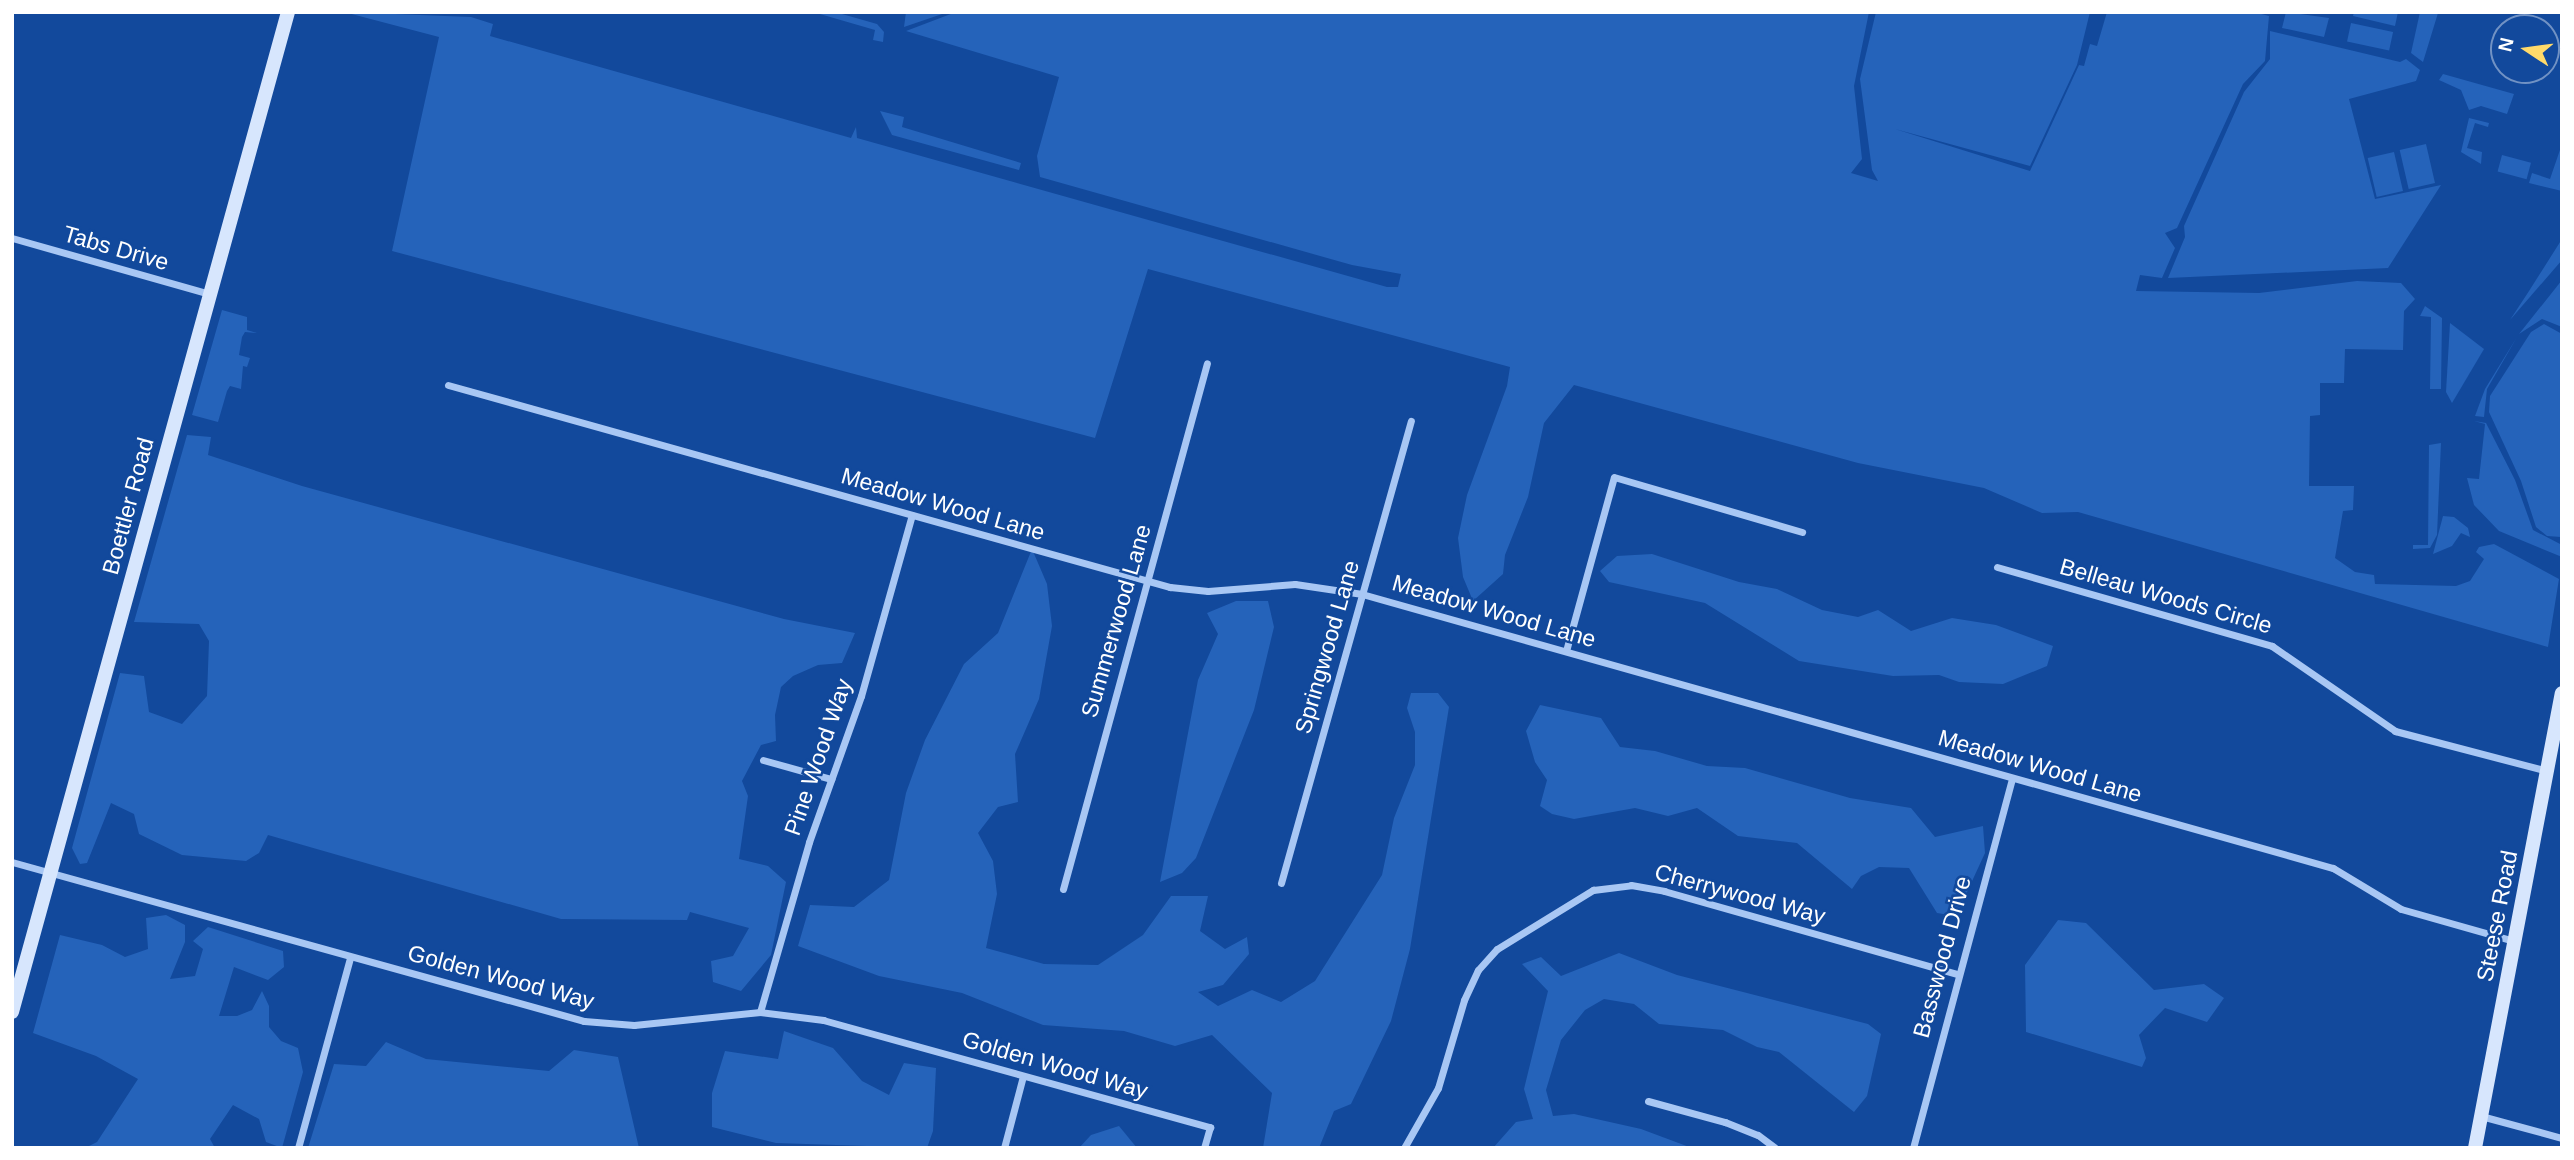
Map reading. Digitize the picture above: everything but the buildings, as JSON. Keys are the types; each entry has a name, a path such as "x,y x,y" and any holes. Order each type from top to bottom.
{"street":[{"name":"Boettler Road","path":"12,1012 288,12"},
{"name":"Tabs Drive","path":"12,238 210,294"},
{"name":"Summerwood Lane","path":"1063,889 1207,363"},
{"name":"Meadow Wood Lane","path":"448,385 1147,580 1208,591 1295,584 1362,594 2333,868 2400,909 2515,941"},
{"name":"Springwood Lane","path":"1281,884 1411,421"},
{"path":"1566,651 1614,477 1802,533"},
{"name":"Pine Wood Way","path":"760,1012 795,884 861,696 912,515"},
{"name":"Belleau Woods Circle","path":"1997,567 2272,646 2395,731 2547,771"},
{"name":"Steese Road","path":"2475,1148 2562,693"},
{"path":"763,760 831,779"},
{"name":"Basswood Drive","path":"1913,1148 1956,974 2012,778"},
{"name":"Golden Wood Way","path":"12,862 584,1021 634,1025 760,1012 823,1020 1210,1128 1204,1148"},
{"name":"Cherrywood Way","path":"1405,1148 1438,1088 1464,1000 1478,970 1497,949 1593,890 1614,885 1647,887 1956,974"},
{"path":"298,1148 350,958"},
{"path":"1004,1148 1023,1076"},
{"path":"1648,1101 1725,1122 1758,1135 1775,1148"},
{"path":"2481,1116 2562,1138"}],"shaded area":[{"path":"344,12 471,17 493,24 490,36 851,138 856,127 857,138 1387,287 1398,287 1401,274 1352,265 1040,177 1037,156 1059,77 906,31 956,12 1869,12 1854,86 1862,159 1851,173 1878,181 1872,170 1860,79 1876,12 2090,12 2077,65 2030,166 1895,129 2030,171 2079,65 2084,66 2090,44 2097,46 2107,12 2254,12 2269,16 2265,61 2243,84 2177,228 2165,233 2175,248 2162,278 2140,275 2136,291 2259,293 2357,281 2401,283 2415,299 2404,311 2403,350 2345,349 2344,383 2320,383 2320,415 2310,416 2309,486 2354,486 2353,510 2343,511 2335,558 2355,572 2374,575 2375,584 2456,586 2470,581 2484,559 2476,552 2479,547 2494,544 2559,579 2548,647 2078,512 2042,513 1984,488 1858,463 1574,385 1544,423 1528,497 1505,555 1503,574 1473,601 1463,577 1458,538 1467,495 1507,386 1510,367 1148,269 1095,438 392,251 439,37"},
{"path":"813,12 835,12 877,24 884,32 883,42 873,40 875,30"},
{"path":"906,12 948,12 904,27"},
{"path":"2286,12 2329,18 2324,37 2282,28"},
{"path":"2354,12 2398,12 2395,26 2353,16"},
{"path":"2420,12 2446,12 2438,13 2423,62 2411,53"},
{"path":"2351,23 2393,32 2389,51 2347,42"},
{"path":"2270,31 2400,62 2406,59 2420,70 2416,81 2349,99 2375,199 2441,185 2388,268 2168,278 2185,237 2184,226 2244,92 2270,59"},
{"path":"2443,74 2514,94 2507,114 2481,106 2469,110 2461,90 2439,80"},
{"path":"880,111 904,117 902,127 1021,163 1019,170 892,135"},
{"path":"2469,118 2489,123 2488,127 2475,123 2467,148 2482,152 2481,164 2461,152"},
{"path":"2426,144 2435,183 2409,189 2400,150"},
{"path":"2562,144 2562,191 2529,183 2532,173 2550,179"},
{"path":"2394,152 2403,191 2377,197 2368,158"},
{"path":"2502,155 2531,163 2527,179 2498,171"},
{"path":"2562,239 2562,260 2510,320 2529,291"},
{"path":"2562,280 2562,327 2542,319 2519,334"},
{"path":"2425,306 2442,318 2441,389 2430,389 2431,317 2420,316"},
{"path":"222,310 247,317 247,330 257,333 245,332 242,337 239,355 250,358 247,367 243,366 241,389 230,386 227,391 218,422 192,415"},
{"path":"2450,323 2484,349 2452,403 2446,392"},
{"path":"2544,324 2562,334 2561,537 2547,536 2536,527 2521,481 2489,412 2490,396 2531,332"},
{"path":"2517,337 2487,389 2484,417 2475,416 2485,389"},
{"path":"2474,421 2486,423 2515,480 2533,530 2562,545 2562,557 2499,531 2474,505 2467,478 2479,479 2485,424"},
{"path":"187,435 211,437 208,455 302,486 784,619 855,633 842,663 818,665 793,676 781,687 775,715 776,741 761,745 742,781 748,796 739,859 768,866 786,882 771,955 741,991 713,982 711,961 733,956 749,928 690,912 687,920 561,919 268,835 259,853 246,861 182,855 139,834 134,814 111,803 87,863 80,864 72,848 120,673 144,676 149,712 182,724 207,696 209,641 199,624 134,622"},
{"path":"2441,443 2437,535 2430,548 2413,549 2413,545 2428,545 2429,445"},
{"path":"2443,516 2454,517 2468,528 2470,537 2461,533 2452,546 2433,554"},
{"path":"1032,549 1047,584 1052,626 1039,699 1015,754 1018,802 998,807 978,833 993,861 997,894 986,948 1044,964 1098,965 1143,935 1171,896 1208,896 1200,931 1225,949 1247,937 1249,954 1223,985 1198,992 1218,1006 1252,990 1281,1002 1315,981 1382,875 1394,818 1415,765 1415,732 1407,708 1411,693 1438,693 1449,707 1410,949 1391,1021 1351,1104 1334,1111 1319,1148 1263,1148 1272,1093 1212,1035 1175,1046 1124,1031 1043,1025 962,993 879,976 798,946 810,905 854,907 889,880 906,793 925,740 964,664 998,633"},
{"path":"1652,554 1739,582 1777,589 1822,610 1858,617 1878,610 1911,631 1952,618 1996,625 2053,646 2047,666 2003,684 1959,682 1939,675 1893,676 1799,661 1705,603 1609,582 1600,571 1617,556"},
{"path":"1236,601 1268,601 1274,627 1254,710 1196,858 1182,873 1160,882 1198,680 1218,634 1207,613"},
{"path":"1540,705 1601,718 1620,747 1655,751 1707,766 1745,768 1850,798 1911,808 1935,837 1983,826 1985,853 1956,916 1937,913 1909,868 1879,867 1861,876 1852,889 1797,843 1738,836 1697,808 1668,816 1635,808 1574,819 1552,814 1540,806 1547,780 1535,762 1526,731"},
{"path":"166,915 185,925 185,942 170,979 195,976 203,949 193,941 208,927 283,951 284,967 268,980 234,967 219,1016 237,1016 252,1010 262,991 269,1006 269,1027 281,1041 298,1048 303,1072 282,1148 266,1142 259,1119 233,1105 210,1139 215,1148 85,1148 97,1142 138,1079 96,1056 33,1033 60,935 102,945 125,957 148,949 146,918"},
{"path":"2058,920 2086,923 2154,990 2204,984 2224,998 2207,1022 2165,1008 2139,1035 2146,1058 2142,1067 2026,1032 2025,965"},
{"path":"1619,953 1677,975 1868,1024 1881,1034 1867,1096 1854,1112 1779,1052 1757,1047 1723,1030 1659,1024 1634,1004 1604,999 1585,1010 1561,1040 1546,1090 1553,1116 1574,1114 1641,1129 1692,1148 1493,1148 1516,1122 1533,1119 1524,1089 1548,991 1522,964 1541,957 1561,976"},
{"path":"784,1031 833,1048 862,1081 889,1095 904,1063 936,1068 933,1131 927,1148 776,1143 712,1127 712,1093 725,1051 778,1059"},
{"path":"386,1042 426,1059 549,1071 574,1050 618,1057 639,1148 308,1148 334,1064 366,1066"},
{"path":"1119,1126 1137,1148 1079,1148 1091,1135"}]}
